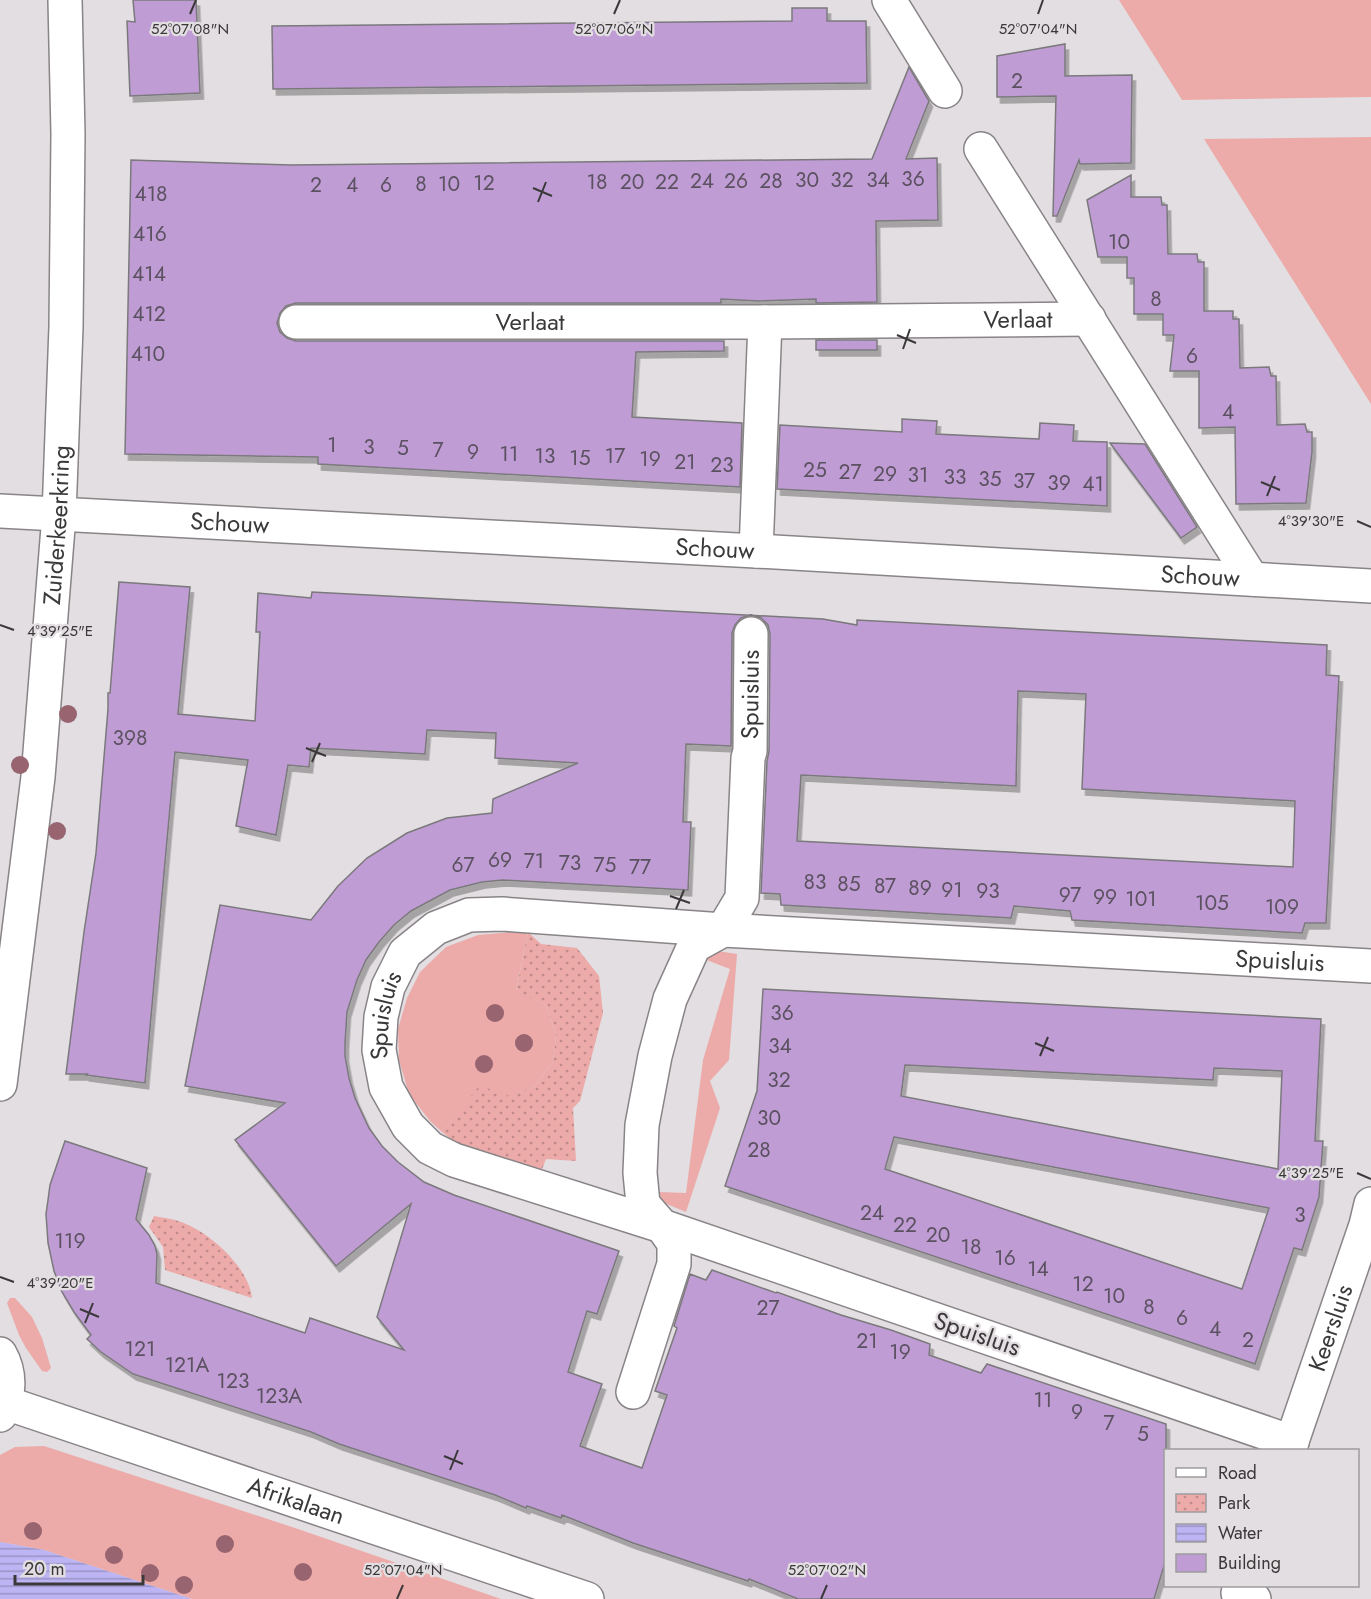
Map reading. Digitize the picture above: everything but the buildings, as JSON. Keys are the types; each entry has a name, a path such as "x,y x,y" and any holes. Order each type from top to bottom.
{"street":[{"name":"Zuiderkeerkring","path":"0,1084 38,777 59,515 66,327 68,134 64,0"},
{"path":"889,0 945,91"},
{"name":"Verlaat","path":"981,149 1252,579"},
{"name":"Verlaat","path":"296,322 1089,319"},
{"path":"756,551 765,322"},
{"name":"Schouw","path":"0,511 1371,586"},
{"name":"Spuisluis","path":"723,930 742,898 750,751 751,634"},
{"name":"Spuisluis","path":"1291,1446 662,1226 454,1160 430,1148 408,1126 386,1087 379,1050 381,1017 388,987 405,952 436,928 469,915 502,914 723,930 1371,966"},
{"path":"633,1392 674,1264 674,1243 643,1204 640,1173 642,1125 655,1056 670,999 694,946 723,930"},
{"name":"Keersluis","path":"1291,1446 1366,1225 1371,1204"},
{"path":"0,1354 5,1362 9,1382 3,1409"},
{"name":"Afrikalaan","path":"3,1409 587,1599"}],"green space":[{"path":"1119,0 1371,0 1371,97 1182,100"},
{"path":"1371,137 1371,404 1204,139"},
{"path":"528,932 516,990 546,1005 556,1035 553,1062 534,1087 505,1097 480,1086 442,1132 430,1121 409,1094 399,1060 398,1029 407,998 420,972 446,947 478,935"},
{"path":"528,932 541,944 577,948 599,976 603,1013 580,1101 573,1108 576,1161 546,1159 541,1172 465,1150 442,1132 480,1085 505,1096 534,1087 553,1062 556,1035 546,1005 516,991"},
{"path":"711,950 737,954 729,1060 710,1081 720,1108 686,1212 662,1202 658,1192 686,1193 703,1060 730,969 704,959"},
{"path":"154,1216 186,1224 218,1244 244,1275 252,1298 165,1270 163,1247 149,1227"},
{"path":"10,1298 15,1298 32,1317 42,1338 51,1368 47,1372 42,1371 19,1335 7,1303"},
{"path":"44,1446 295,1528 501,1599 192,1599 44,1550 0,1542 0,1455 15,1447"}],"water":[{"path":"0,1542 44,1550 192,1599 0,1599"}]}
